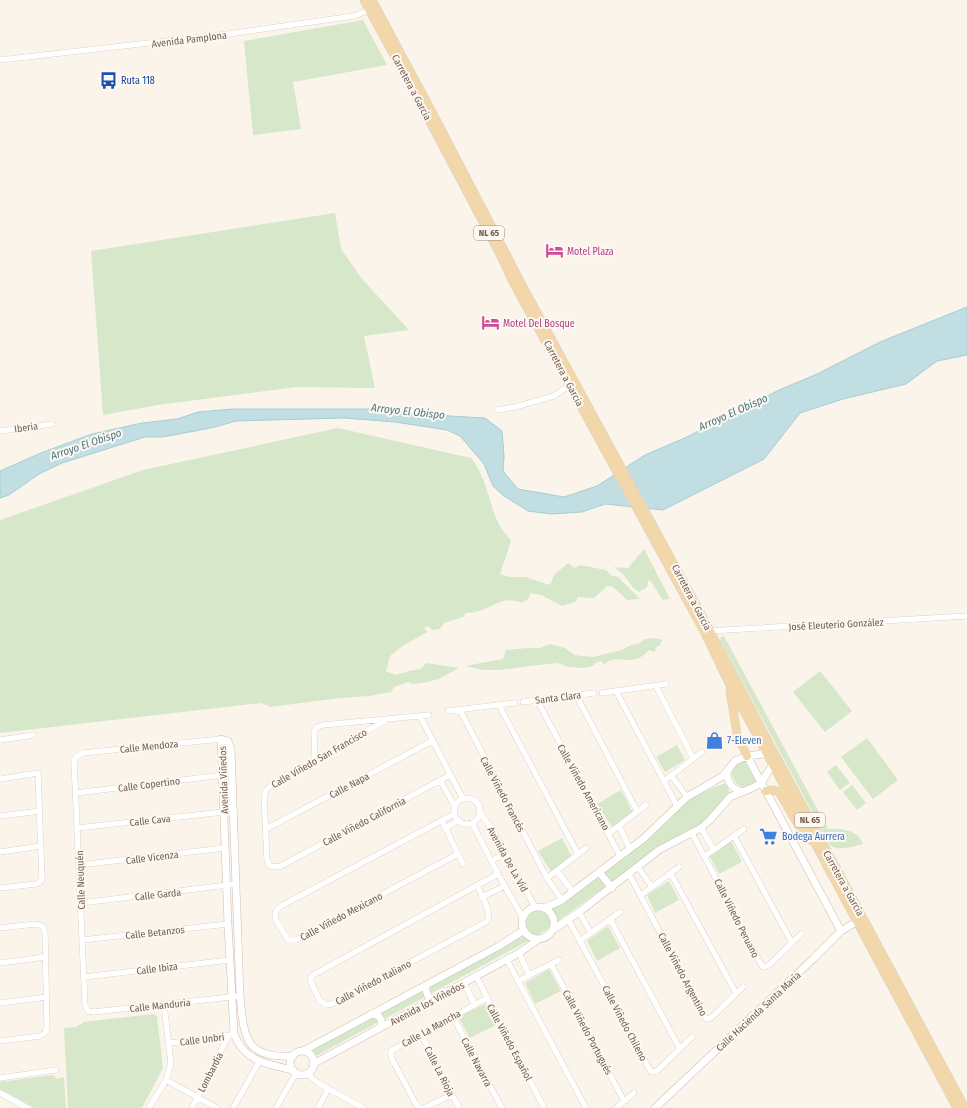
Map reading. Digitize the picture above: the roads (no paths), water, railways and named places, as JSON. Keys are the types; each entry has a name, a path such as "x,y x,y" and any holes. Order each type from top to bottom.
{"main road":[{"name":"Carretera a Garcia","path":"364,0 372,6 436,119 617,466"},
{"name":"Carretera a Garcia","path":"372,6 513,282 654,533"},
{"name":"Carretera a García","path":"654,533 707,631 815,842 860,919 957,1108"},
{"name":"NL 65","path":"707,631 729,683"},
{"name":"Carretera a García","path":"729,683 772,757 965,1108"},
{"path":"729,683 737,734 747,756"},
{"path":"766,791 773,790 779,792 806,837 815,842"}],"street":[{"name":"Avenida Pamplona","path":"0,60 228,34 354,16 372,6"},
{"path":"497,410 515,407 554,396 570,385"},
{"name":"Iberia","path":"0,431 52,424"},
{"name":"José Eleuterio González","path":"707,631 967,616"},
{"path":"602,693 666,684"},
{"path":"656,686 693,758"},
{"path":"616,692 677,806"},
{"name":"Santa Clara","path":"523,702 594,693"},
{"path":"576,695 638,811"},
{"name":"Calle Viñedo Americano","path":"537,700 608,834 646,804"},
{"path":"448,711 515,703"},
{"path":"499,705 576,856"},
{"name":"Calle Viñedo Francés","path":"460,710 547,878 562,900"},
{"path":"315,761 314,732 317,727 322,725 428,715"},
{"path":"420,716 463,799"},
{"name":"Calle Viñedo San Francisco","path":"278,867 270,866 268,863 264,797 266,790 272,784 386,720"},
{"path":"0,740 33,735"},
{"name":"Calle Mendoza","path":"77,755 84,753 221,739"},
{"name":"Avenida Viñedos","path":"293,1056 281,1056 264,1053 252,1046 243,1027 240,996 231,749 228,741 221,739 230,960 231,1035 243,1050 258,1062 294,1072"},
{"name":"Calle Napa","path":"266,829 432,740"},
{"path":"664,781 702,752"},
{"name":"Calle Neuquén","path":"77,755 74,761 85,1005"},
{"path":"747,756 841,931"},
{"path":"747,756 772,757 762,783 730,797 701,828 666,846 612,888 554,928 548,936 539,939 528,936 522,924 523,918 527,911 534,907 545,908 562,900 650,833 686,797 718,780 727,772 735,761 747,756"},
{"path":"727,772 727,779 730,785 742,792"},
{"path":"0,778 38,774 42,876 41,881 36,884 0,888"},
{"name":"Calle Copertino","path":"76,792 223,775"},
{"name":"Calle Viñedo California","path":"278,867 450,775"},
{"path":"671,775 686,797"},
{"path":"440,780 455,806"},
{"path":"466,798 474,800 479,805 480,813 477,819 472,823 464,824 458,821 454,814 455,806 463,799 466,798"},
{"path":"0,816 40,811"},
{"name":"Calle Cava","path":"77,828 224,812"},
{"name":"Avenida De La Vid","path":"480,813 492,829 506,853 534,907"},
{"name":"Calle Viñedo Mexicano","path":"454,814 282,906 276,911 276,920 288,940 296,940 458,854"},
{"path":"442,821 463,864"},
{"path":"445,828 458,821"},
{"name":"Avenida De La Vid","path":"472,823 491,861 523,918"},
{"path":"619,826 630,849"},
{"path":"701,828 714,850"},
{"path":"704,856 744,829"},
{"name":"Calle Viñedo Peruano","path":"692,833 762,966 764,967 769,965 802,934"},
{"path":"608,834 620,856"},
{"path":"734,836 792,943"},
{"path":"0,852 41,846"},
{"name":"Calle Vicenza","path":"79,865 225,848"},
{"path":"547,878 586,848"},
{"path":"491,861 506,853"},
{"path":"638,867 652,887"},
{"path":"641,895 679,867"},
{"path":"557,871 573,892"},
{"path":"599,872 612,888"},
{"name":"Calle Viñedo Italiano","path":"477,886 490,915 489,920 332,1004 327,1005 320,1001 310,980 313,975 498,874"},
{"name":"Calle Viñedo Argentino","path":"629,874 706,1019 712,1017 743,987"},
{"path":"671,874 736,993"},
{"name":"Calle Garda","path":"81,902 236,884"},
{"path":"482,897 505,886"},
{"path":"545,908 553,915 555,922 554,928"},
{"path":"579,912 591,933"},
{"path":"581,940 620,912"},
{"name":"Calle Viñedo Chileno","path":"568,919 581,940 651,1072 657,1071 692,1037"},
{"path":"610,919 680,1048"},
{"name":"Calle Hacienda Santa María","path":"655,1108 841,931 860,919"},
{"path":"0,928 40,924 44,930 47,1028 45,1033 40,1036 0,1041"},
{"name":"Calle Betanzos","path":"82,940 228,924"},
{"name":"Avenida los Viñedos","path":"303,1051 426,986 499,946 524,930"},
{"name":"Avenida los Viñedos","path":"314,1064 519,954 539,939"},
{"path":"519,954 529,975"},
{"path":"0,963 45,957"},
{"name":"Calle Ibiza","path":"84,977 230,960"},
{"path":"507,960 586,1108"},
{"path":"518,981 559,960"},
{"name":"Calle Viñedo Portugués","path":"551,964 624,1101"},
{"name":"Calle Viñedo Español","path":"476,976 544,1108"},
{"name":"Calle Viñedo Español","path":"464,983 475,1004"},
{"path":"426,986 427,996 432,1000"},
{"name":"Calle Manduria","path":"85,1005 88,1011 93,1012 240,996"},
{"path":"0,1003 46,997"},
{"name":"Calle La Mancha","path":"420,1108 412,1098 392,1059 391,1053 393,1050 487,998"},
{"path":"149,1108 166,1080 170,1067 170,1043 164,1005"},
{"path":"371,1014 376,1014 380,1018 382,1023 380,1028"},
{"name":"Calle Navarra","path":"453,1017 502,1108"},
{"name":"Calle La Rioja","path":"421,1034 459,1108"},
{"name":"Calle Unbri","path":"170,1043 231,1035"},
{"name":"Lombardia","path":"192,1108 231,1035"},
{"path":"303,1051 310,1054 314,1064 313,1067 304,1075 294,1072 290,1063 296,1053 303,1051"},
{"path":"233,1108 258,1062"},
{"path":"0,1078 56,1070"},
{"path":"276,1108 294,1072"},
{"path":"307,1073 318,1083 361,1108"},
{"path":"166,1080 217,1108"},
{"path":"318,1108 328,1089"},
{"path":"0,1093 27,1108"},
{"path":"616,1108 634,1093"},
{"path":"424,1108 451,1095"}],"water":[{"name":"Arroyo El Obispo","path":"967,307 967,355 937,361 906,384 843,399 800,413 764,459 663,510 605,504 582,512 552,514 528,511 504,496 493,486 484,464 460,436 447,430 395,422 344,418 236,421 215,427 162,437 145,437 62,463 39,474 9,495 0,498 0,471 41,453 92,434 142,423 177,419 198,412 233,409 382,409 416,414 485,418 502,431 504,456 503,471 518,489 564,497 597,486 645,455 687,437 777,391 817,374 880,342"}],"place":[{"name":"Ruta 118","path":"108,80"},
{"name":"Motel Plaza","path":"554,251"},
{"name":"Motel Del Bosque","path":"490,323"},
{"name":"7-Eleven","path":"714,740"},
{"name":"Bodega Aurrera","path":"769,836"}]}
